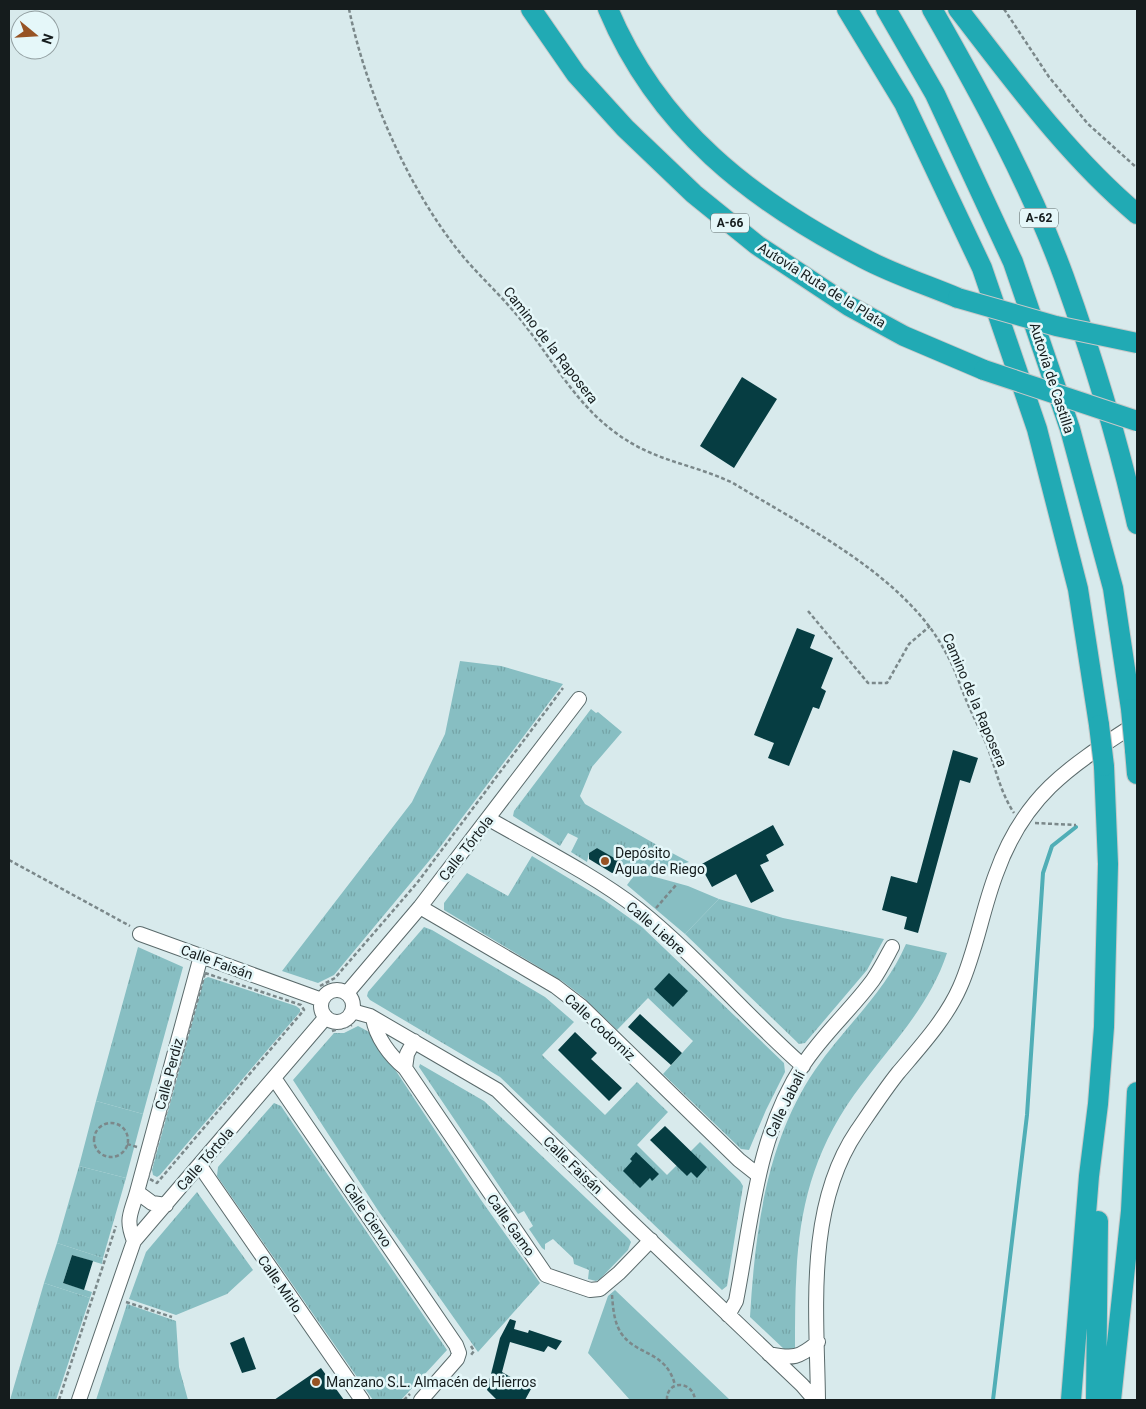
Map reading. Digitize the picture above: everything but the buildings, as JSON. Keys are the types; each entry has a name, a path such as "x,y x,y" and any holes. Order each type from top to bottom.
{"highway":[{"name":"Autovía Ruta de la Plata","path":"531,9 576,74 625,128 694,194 750,240 849,306 904,336 984,370 1137,421"},
{"path":"608,9 623,45 663,104 697,143 730,172 789,215 864,259 958,298 1056,326 1137,343"},
{"path":"847,9 904,103 982,268 1037,429 1078,589 1100,725 1104,766 1108,864 1104,1028 1098,1104 1089,1176 1071,1400"},
{"name":"Autovía de Castilla","path":"886,9 934,94 1013,262 1070,429 1113,588 1134,716 1137,774"},
{"name":"A-62","path":"932,9 969,73 1018,170 1064,276 1118,440 1137,524"},
{"path":"958,9 1037,111 1119,199 1137,214"},
{"path":"1111,1400 1131,1211 1137,1092"},
{"path":"1096,1400 1098,1104"}],"street":[{"name":"Calle Tórtola","path":"347,993 420,907 579,699"},
{"path":"817,1400 817,1292 824,1213 833,1182 855,1133 945,1013 960,989 995,875 1020,822 1035,800 1134,716"},
{"name":"Calle Liebre","path":"489,819 596,882 651,911 803,1066"},
{"name":"Calle Codorniz","path":"420,907 555,986 581,1006 739,1160 758,1175"},
{"name":"Calle Faisán","path":"140,934 322,1000"},
{"name":"Calle Jabalí","path":"728,1315 736,1301 758,1175 766,1143 776,1117 803,1066 836,1021 874,979 892,947"},
{"name":"Calle Perdiz","path":"137,1237 128,1227 128,1217 135,1198 201,956"},
{"path":"333,990 347,993 351,998 354,1017 337,1022 326,1017 322,1012 322,1000 333,990"},
{"name":"Calle Tórtola","path":"137,1237 200,1166 326,1017"},
{"name":"Calle Faisán","path":"354,1017 373,1018 497,1090 817,1400"},
{"name":"Calle Gamo","path":"373,1018 375,1031 396,1060 405,1068 456,1147 546,1275 590,1290 600,1289 619,1274 651,1240"},
{"path":"405,1068 407,1054 414,1042"},
{"name":"Calle Ciervo","path":"274,1078 453,1340 465,1351 450,1368 416,1397"},
{"name":"Calle Mirlo","path":"200,1166 362,1400"},
{"path":"135,1198 152,1203 166,1204"},
{"path":"79,1400 137,1237"},
{"path":"769,1354 789,1358 800,1356 818,1342"}],"path":[{"name":"Camino de la Raposera","path":"349,9 370,87 383,119 434,217 461,255 508,303 572,391 593,415 640,449 665,460 717,475 733,483 835,546 878,576 916,609 930,626 948,655 990,752 1008,804 1020,822"},
{"path":"1004,9 1049,77 1088,124 1137,168"},
{"path":"808,611 868,683 887,683 908,644 930,626"},
{"path":"313,985 318,987 335,978 417,883 563,688"},
{"path":"1020,822 1076,825"},
{"path":"9,860 130,925 140,934"},
{"path":"651,911 676,885"},
{"path":"205,973 300,1005 304,1010 157,1182 148,1178 205,973"},
{"path":"329,1035 333,1030 345,1029 354,1017"},
{"path":"109,1122 122,1126 129,1138 125,1151 113,1158 100,1154 93,1142 97,1128 109,1122"},
{"path":"135,1156 138,1147"},
{"path":"59,1400 118,1218"},
{"path":"606,1295 611,1291 616,1322 622,1335 665,1364 675,1385"},
{"path":"123,1311 129,1293"},
{"path":"126,1302 172,1317"},
{"path":"667,1400 669,1390 675,1385 683,1384 690,1388 695,1400"},
{"path":"404,1400 416,1397"}],"green space":[{"path":"460,661 501,666 563,684 434,855 334,975 318,983 282,971 412,802 445,734"},
{"path":"591,709 596,713 598,712 622,732 592,767 580,796 585,804 657,845 636,873 597,848 589,853 587,862 571,852 578,838 568,833 560,846 513,816 514,811"},
{"path":"657,845 689,862 648,875 688,886 719,899 685,934 627,885"},
{"path":"532,856 603,899 642,927 784,1063 785,1072 749,1150 741,1149 663,1074 693,1041 648,998 617,1030 583,997 562,981 444,910 444,903 467,873 508,896"},
{"path":"719,899 783,918 884,939 867,970 805,1043 799,1044 685,934"},
{"path":"424,927 545,997 574,1022 542,1055 605,1115 637,1082 668,1112 637,1145 667,1175 700,1142 740,1181 743,1186 727,1286 722,1290 500,1077 370,1000 367,996 368,992"},
{"path":"906,944 947,953 930,992 919,1010 854,1095 835,1125 820,1156 810,1186 798,1247 795,1348 785,1350 750,1317 755,1253 766,1189 774,1157 798,1098 815,1070 876,994 897,962"},
{"path":"138,947 183,967 143,1114 96,1101"},
{"path":"208,977 296,1006 300,1009 300,1012 157,1177 153,1175 152,1170 204,979"},
{"path":"358,1026 371,1033 481,1200 540,1283 478,1352 379,1212 293,1080 334,1033 344,1033"},
{"path":"420,1064 484,1101 629,1239 631,1242 628,1250 600,1279 596,1281 588,1279 589,1270 574,1264 573,1258 553,1239 545,1244 545,1250 542,1248 529,1229 533,1226 524,1211 518,1214 419,1067"},
{"path":"96,1101 143,1114 126,1178 79,1166"},
{"path":"274,1103 281,1106 447,1350 401,1400 373,1400 217,1176 218,1167"},
{"path":"79,1166 126,1178 103,1258 57,1243"},
{"path":"197,1192 253,1270 227,1294 176,1315 129,1299 146,1252"},
{"path":"57,1243 103,1258 102,1264 72,1255 63,1283 92,1292 90,1298 44,1283"},
{"path":"44,1283 90,1298 56,1400 10,1400"},
{"path":"615,1290 730,1400 630,1400 588,1353 608,1296"},
{"path":"127,1304 176,1321 179,1367 188,1400 96,1400"}],"waterway":[{"path":"993,1400 1027,1115 1043,873 1052,846 1076,827"}],"place":[{"name":"Depósito Agua de Riego","path":"605,861"},
{"name":"Manzano S.L. Almacén de Hierros","path":"316,1382"}]}
